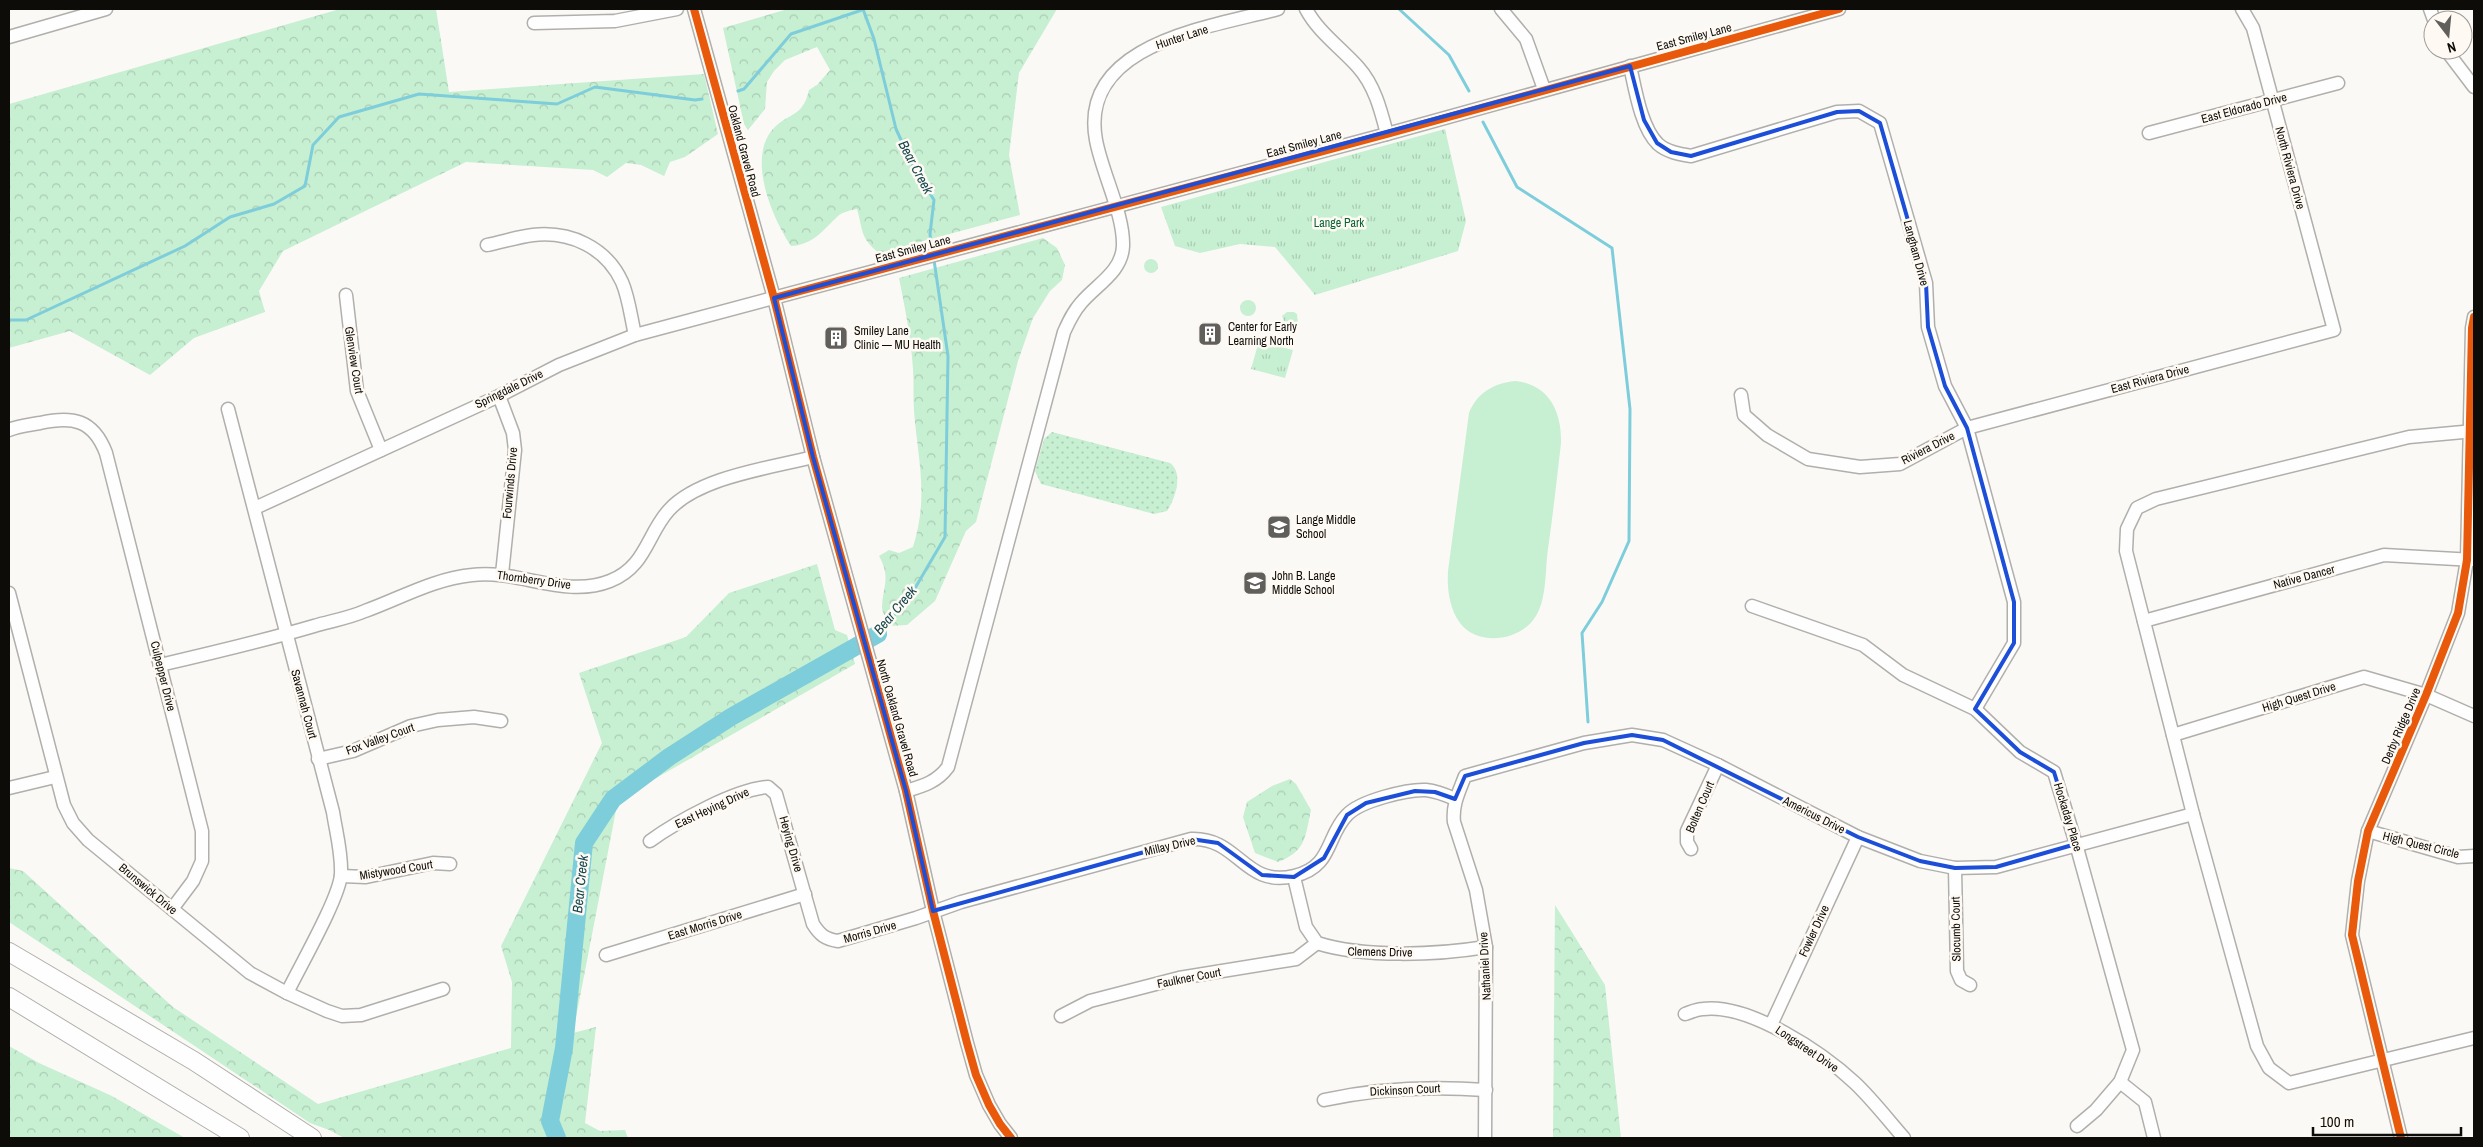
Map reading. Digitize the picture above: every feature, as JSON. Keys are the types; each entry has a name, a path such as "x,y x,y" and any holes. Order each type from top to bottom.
{"highway":[{"path":"9,952 194,1061 312,1138"},
{"path":"9,997 240,1138"}],"street":[{"path":"9,37 106,9"},
{"path":"534,23 615,21 677,9"},
{"name":"Oakland Gravel Road","path":"694,9 774,298"},
{"name":"Hunter Lane","path":"906,791 932,783 948,767 1064,332 1070,318 1080,305 1106,280 1120,259 1122,240 1096,139 1095,115 1101,90 1116,70 1140,51 1167,39 1278,9"},
{"path":"1306,9 1330,40 1359,69 1377,98 1387,134"},
{"path":"1501,9 1526,39 1544,89"},
{"name":"East Smiley Lane","path":"774,298 1387,134 1630,66 1812,12 1839,9"},
{"name":"North Riviera Drive","path":"2242,9 2253,28 2271,101 2334,330"},
{"path":"2454,60 2474,87"},
{"name":"Langham Drive","path":"1630,66 1644,120 1657,143 1671,152 1691,156 1837,112 1859,111 1880,123 1926,284 1928,327 1945,386 1967,428 2014,602 2014,643 1975,709"},
{"name":"East Eldorado Drive","path":"2149,133 2338,83"},
{"path":"487,245 533,235 562,235 588,244 607,260 622,283 635,335"},
{"name":"Glenview Court","path":"346,296 357,390 380,450"},
{"name":"Springdale Drive","path":"255,508 499,396 559,365 635,335 774,298"},
{"name":"North Oakland Gravel Road","path":"774,298 813,457 906,791 933,912 976,1075 996,1118 1011,1138"},
{"name":"Derby Ridge Drive","path":"2401,1138 2352,935 2358,881 2368,831 2426,695 2458,612 2471,560 2472,328 2474,317"},
{"name":"East Riviera Drive","path":"1967,428 2334,330"},
{"name":"Riviera Drive","path":"1741,395 1744,415 1767,435 1808,459 1851,466 1900,464 1967,428"},
{"name":"Fourwinds Drive","path":"499,396 513,433 515,450 502,574"},
{"name":"Savannah Court","path":"228,409 333,812 340,856 341,876 330,904 287,993"},
{"name":"Culpepper Drive","path":"9,430 61,418 74,420 88,426 100,437 113,476 202,831 202,861 194,881 172,909"},
{"path":"2473,432 2409,437 2156,499 2137,508 2127,529 2126,551 2193,814 2257,1046 2269,1068 2289,1083 2382,1062 2474,1038"},
{"name":"Thornberry Drive","path":"160,665 286,634 365,611 445,579 473,574 502,574 565,586 590,587 611,581 629,570 642,556 669,510 686,496 705,485 813,457"},
{"name":"Native Dancer","path":"2144,621 2384,555 2471,560"},
{"name":"Brunswick Drive","path":"9,592 64,805 78,829 88,840 250,973 287,993 342,1016 361,1015 443,989"},
{"name":"Hockaday Place","path":"1752,606 1863,645 1902,675 1975,709 2020,752 2054,772 2133,1050 2120,1082 2096,1110 2077,1126"},
{"name":"High Quest Drive","path":"2173,735 2364,677 2426,695"},
{"path":"2426,695 2474,716"},
{"name":"Fox Valley Court","path":"318,759 353,751 411,726 438,720 474,717 501,721"},
{"name":"Americus Drive","path":"1455,799 1465,776 1584,743 1632,735 1663,740 1718,765 1858,837 1920,861 1955,868 1996,867 2193,814"},
{"name":"Bolten Court","path":"1691,848 1687,842 1687,831 1718,765"},
{"path":"9,788 55,776"},
{"name":"East Heying Drive","path":"650,841 666,829 754,788 768,787 776,794"},
{"name":"Millay Drive","path":"933,912 961,902 1191,839 1205,838 1218,843 1231,850 1250,869 1262,875 1277,878 1294,877 1315,866 1324,858 1340,823 1355,808 1414,791 1435,792 1455,799"},
{"name":"Heying Drive","path":"776,794 805,894"},
{"name":"Nathaniel Drive","path":"1455,799 1454,822 1476,890 1486,947 1485,1138"},
{"name":"High Quest Circle","path":"2368,831 2458,857 2474,856"},
{"name":"Fowler Drive","path":"1771,1025 1858,837"},
{"name":"Mistywood Court","path":"341,876 366,877 433,863 450,864"},
{"name":"Slocumb Court","path":"1955,868 1957,971 1961,980 1970,985"},
{"path":"1294,877 1306,927 1317,944"},
{"name":"Morris Drive","path":"805,894 813,924 819,934 827,939 838,941 933,912"},
{"name":"East Morris Drive","path":"606,955 805,894"},
{"name":"Clemens Drive","path":"1317,944 1340,951 1446,953 1486,947"},
{"name":"Faulkner Court","path":"1061,1016 1090,1001 1179,978 1296,959 1317,944"},
{"name":"Longstreet Drive","path":"1685,1014 1703,1008 1725,1010 1771,1025 1822,1057 1856,1084 1904,1138"},
{"path":"2120,1082 2145,1102 2154,1138"},
{"name":"Dickinson Court","path":"1324,1100 1380,1090 1424,1087 1486,1090"}],"highlighted area":[{"path":"1630,66 1644,120 1657,143 1671,152 1691,156 1837,112 1859,111 1880,123 1926,283 1928,327 1945,386 1967,428 2014,602 2014,643 1975,709 2020,752 2054,772 2076,844 1996,867 1955,868 1920,861 1858,837 1663,740 1632,735 1584,743 1465,776 1455,799 1435,792 1415,791 1366,803 1347,815 1324,858 1294,877 1262,875 1218,843 1191,839 933,911 906,791 813,457 774,298"}],"green space":[{"path":"340,9 436,9 449,92 704,74 718,134 685,157 670,162 664,176 641,165 626,163 607,177 593,170 466,162 283,251 259,291 265,312 194,338 150,375 70,331 9,348 9,104"},
{"path":"788,9 1057,9 1019,73 1009,155 1020,215 879,253 865,238 857,209 840,215 812,240 791,246 776,219 770,203 762,168 763,152 767,137 777,125 800,109 807,98 809,90 817,85 830,70 817,47 785,60 774,71 767,82 765,109 748,130 744,124 723,28"},
{"name":"Lange Park","path":"1445,129 1466,221 1458,251 1315,295 1275,247 1240,244 1200,253 1175,246 1161,207"},
{"path":"1043,238 1057,248 1065,265 1062,280 1050,291 1033,318 1018,361 976,522 966,531 935,601 907,625 889,626 882,609 885,570 879,556 889,550 899,553 913,547 918,529 921,495 920,463 914,411 912,357 899,278"},
{"path":"1148,259 1154,259 1158,266 1154,273 1148,273 1144,269 1144,263"},
{"path":"1248,300 1254,302 1256,308 1254,314 1248,316 1242,314 1240,308 1242,302"},
{"path":"1287,312 1297,314 1298,324 1284,321 1282,316"},
{"path":"1259,341 1293,350 1285,378 1251,369"},
{"path":"1515,381 1527,383 1537,388 1551,402 1559,421 1561,443 1545,584 1540,609 1529,624 1520,631 1510,636 1488,638 1477,636 1468,631 1456,617 1450,598 1448,571 1469,413 1472,406 1487,390 1500,384"},
{"path":"1052,432 1170,463 1177,473 1177,486 1167,511 1154,514 1041,484 1035,471 1044,439"},
{"path":"817,564 835,630 847,635 855,664 618,800 573,1033 596,1027 585,1123 600,1131 625,1130 628,1138 344,1138 310,1123 9,922 9,868 23,871 173,1007 318,1104 511,1048 512,982 501,946 602,743 579,673 686,637 729,593"},
{"path":"1290,779 1296,784 1311,810 1303,842 1294,853 1278,862 1255,853 1243,817 1247,802 1272,786"},
{"path":"1555,905 1605,985 1621,1138 1553,1138"},
{"path":"9,1046 39,1063 112,1096 185,1138 9,1138"}],"waterway":[{"name":"Bear Creek","path":"863,9 874,39 896,129 913,166 934,200 930,234 932,251"},
{"path":"1399,9 1449,55 1469,91"},
{"path":"738,91 744,89 791,34 862,10"},
{"path":"9,320 26,320 185,246 230,217 274,204 305,186 313,145 339,117 419,94 557,104 595,87 695,100 702,99"},
{"path":"1483,122 1517,187 1612,248 1630,409 1629,541 1602,602 1582,633 1588,722"},
{"name":"Bear Creek","path":"878,634 911,595 945,537 948,356 934,260"},
{"name":"Bear Creek","path":"557,1138 550,1121 564,1048 584,843 613,799 669,757 731,717 878,634"}],"cycle path":[{"path":"694,9 774,298 813,457 906,791 933,911 967,1043 976,1075 989,1105 1011,1138"},
{"path":"774,298 1387,134 1839,9"},
{"path":"2401,1138 2352,935 2358,881 2368,831 2426,695 2458,613 2467,560 2472,328 2474,317"}],"place":[{"name":"Center for Early Learning North","path":"1210,334"},
{"name":"Smiley Lane Clinic — MU Health","path":"836,338"},
{"name":"Lange Middle School","path":"1279,527"},
{"name":"John B. Lange Middle School","path":"1255,583"}]}
